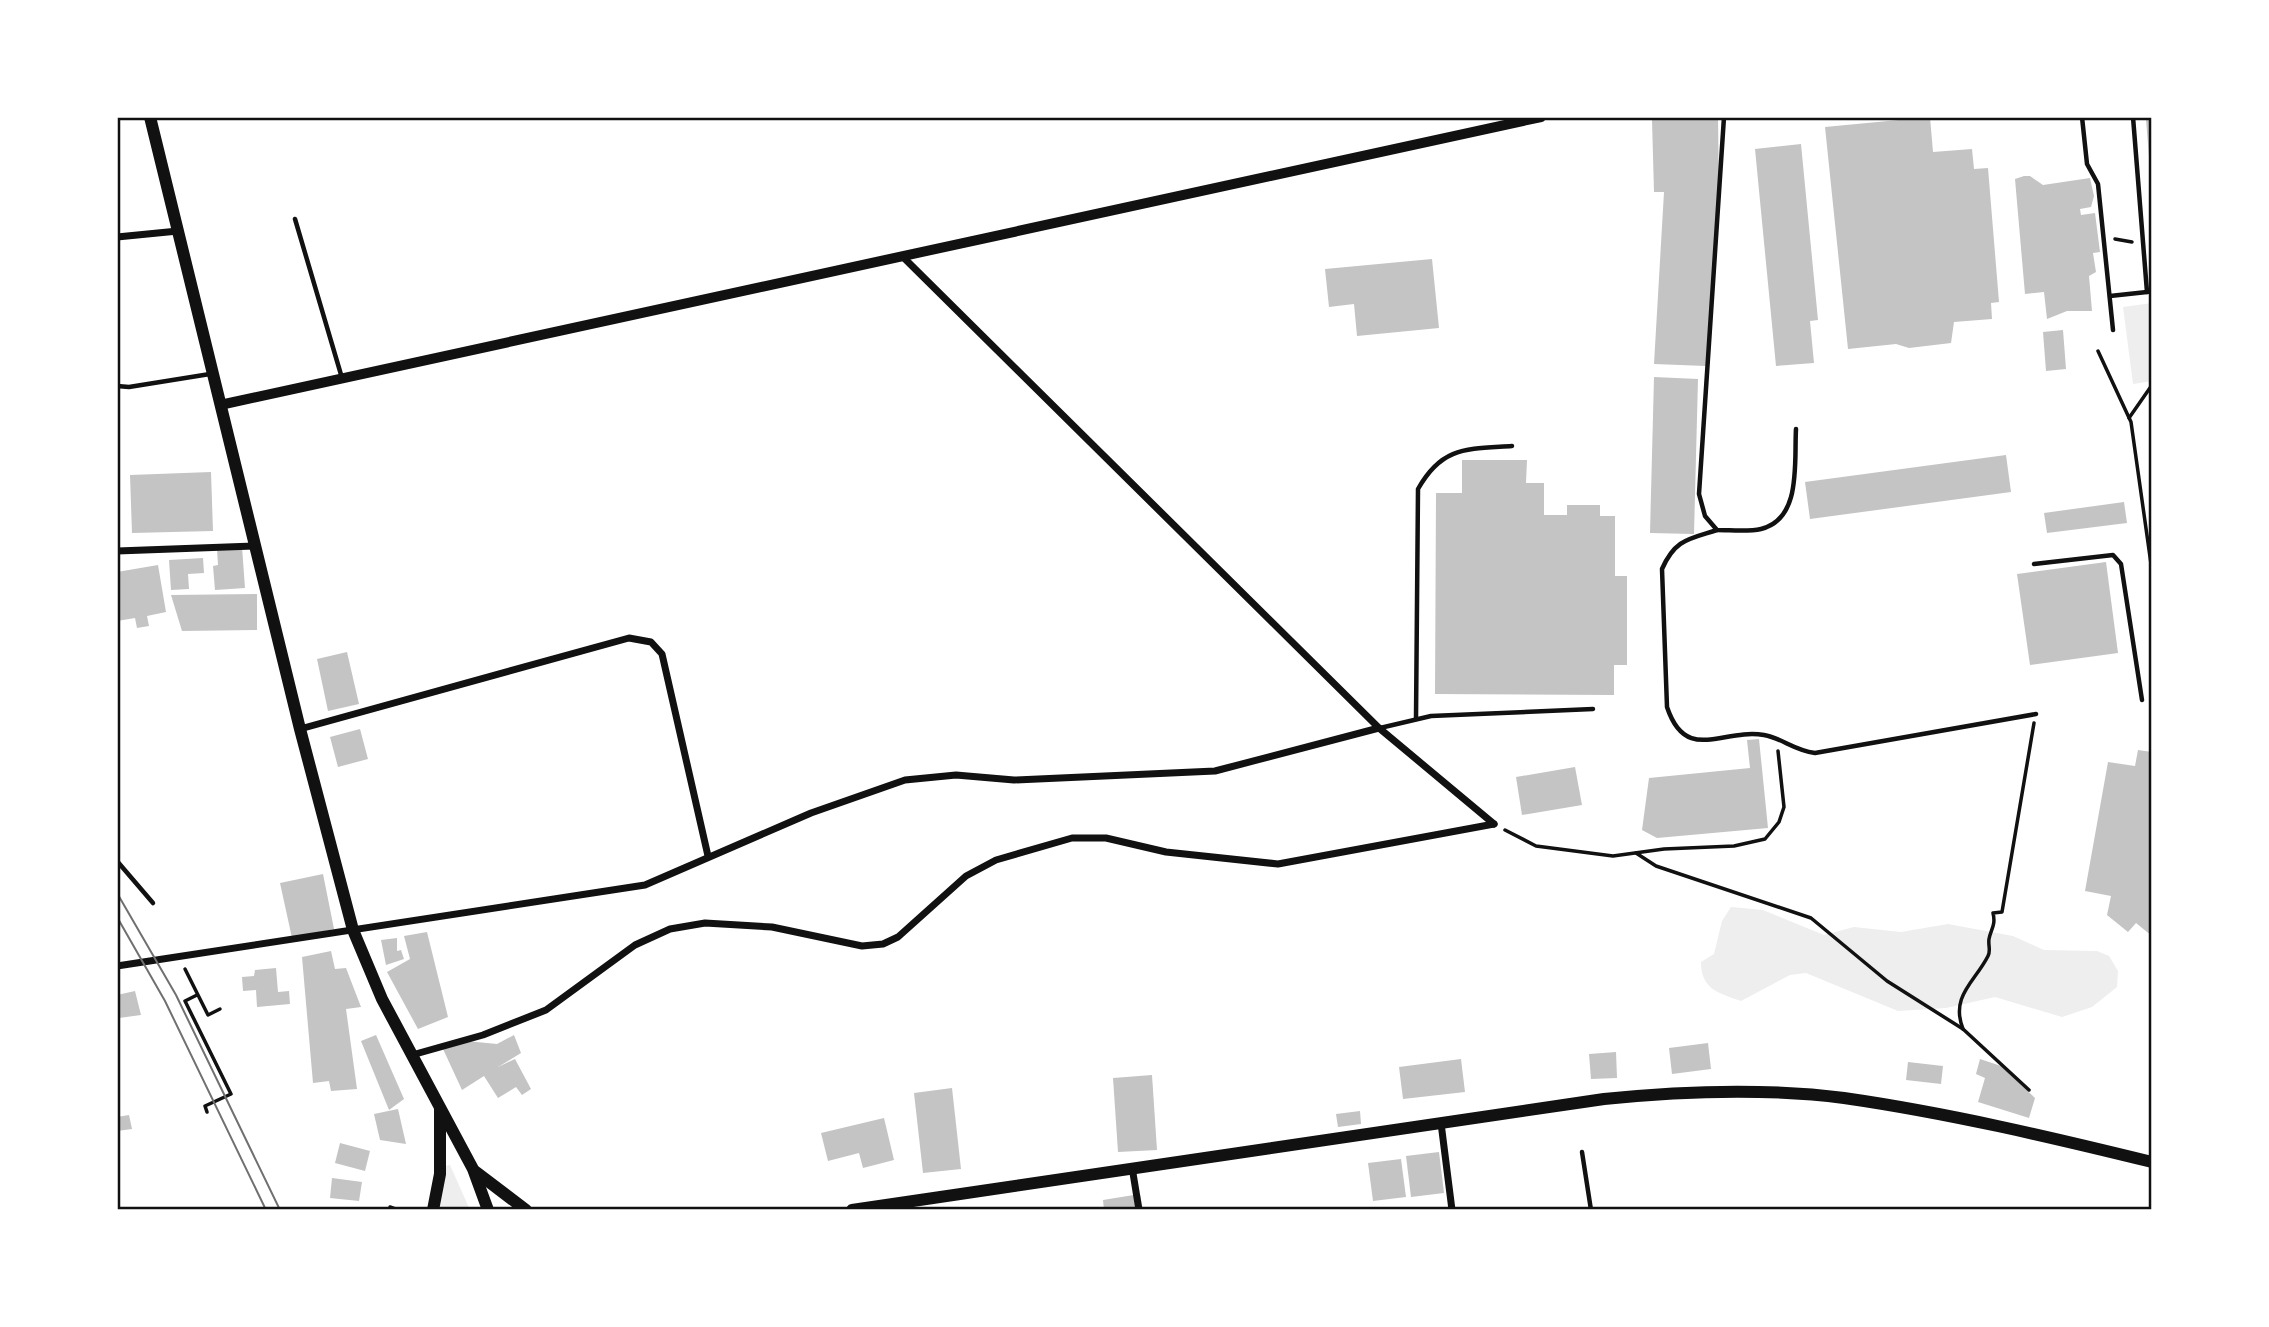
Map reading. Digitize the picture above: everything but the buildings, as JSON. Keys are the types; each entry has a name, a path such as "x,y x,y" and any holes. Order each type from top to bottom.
{"main road":[{"path":"150,117 254,546 353,930 382,999 473,1169 488,1210"},
{"path":"852,1210 1441,1122 1646,1095 1842,1098 1999,1125 2152,1162"},
{"path":"433,1210 440,1174 439,1107"},
{"path":"473,1169 526,1210"}],"street":[{"path":"220,405 1541,117"},
{"path":"117,237 178,231"},
{"path":"904,258 1379,728 1494,824"},
{"path":"117,551 254,546"},
{"path":"300,729 629,638 651,642 662,654 708,856"},
{"path":"117,966 645,885 811,813 905,780 956,775 1014,780 1215,771 1379,728"},
{"path":"412,1055 483,1035 546,1010 635,945 670,929 705,923 772,927 862,946 883,944 898,937 966,876 996,860 1073,838 1106,838 1166,852 1278,864 1494,824"},
{"path":"1441,1122 1452,1210"},
{"path":"1132,1167 1139,1210"}],"lane":[{"path":"1717,530 1705,516 1699,494 1724,117"},
{"path":"2082,117 2087,164 2098,184 2113,330"},
{"path":"2110,296 2150,292 2133,117"},
{"path":"295,219 342,379"},
{"path":"117,386 129,387 212,374"},
{"path":"1796,429 1790,505 1781,521 1761,529 1717,530 1680,542 1670,553 1662,569 1667,707 1673,725 1682,736 1694,740 1762,735 1776,739 1795,750 1815,753 2036,714"},
{"path":"1416,719 1418,489 1429,468 1451,452 1512,446"},
{"path":"2034,564 2113,555 2121,564 2142,700"},
{"path":"1379,728 1416,719 1593,709"},
{"path":"117,861 153,903"},
{"path":"1582,1152 1591,1210"}],"path":[{"path":"2105,237 2144,244"},
{"path":"2098,351 2129,418 2152,571"},
{"path":"2129,418 2152,385"},
{"path":"1963,1029 1958,1015 1961,1004 1969,981 1989,954 1989,938 1995,923 1993,913 2002,912 2036,714"},
{"path":"1494,824 1536,846 1613,856 1734,846 1765,839 1779,822 1784,807 1776,739"},
{"path":"1636,853 1656,866 1811,918 1887,981 1963,1029 2029,1090"},
{"path":"190,966 184,969 208,1015 220,1009"},
{"path":"197,995 185,1001 233,1100"},
{"path":"207,1112 205,1107 231,1094"},
{"path":"390,1207 398,1210"}],"shaded area":[{"path":"2152,303 2152,381 2133,384 2123,307"},
{"path":"1731,907 1763,910 1824,935 1854,927 1901,932 1948,924 2013,936 2044,950 2097,951 2109,956 2118,971 2117,987 2092,1007 2062,1017 1995,997 1946,1008 1898,1011 1806,973 1790,975 1741,1001 1712,989 1704,978 1701,962 1714,954 1722,921"},
{"path":"450,1165 470,1210 438,1210 445,1166"}],"tram line":[{"path":"117,893 176,995 280,1210"},
{"path":"117,917 165,1001 266,1210"}]}
